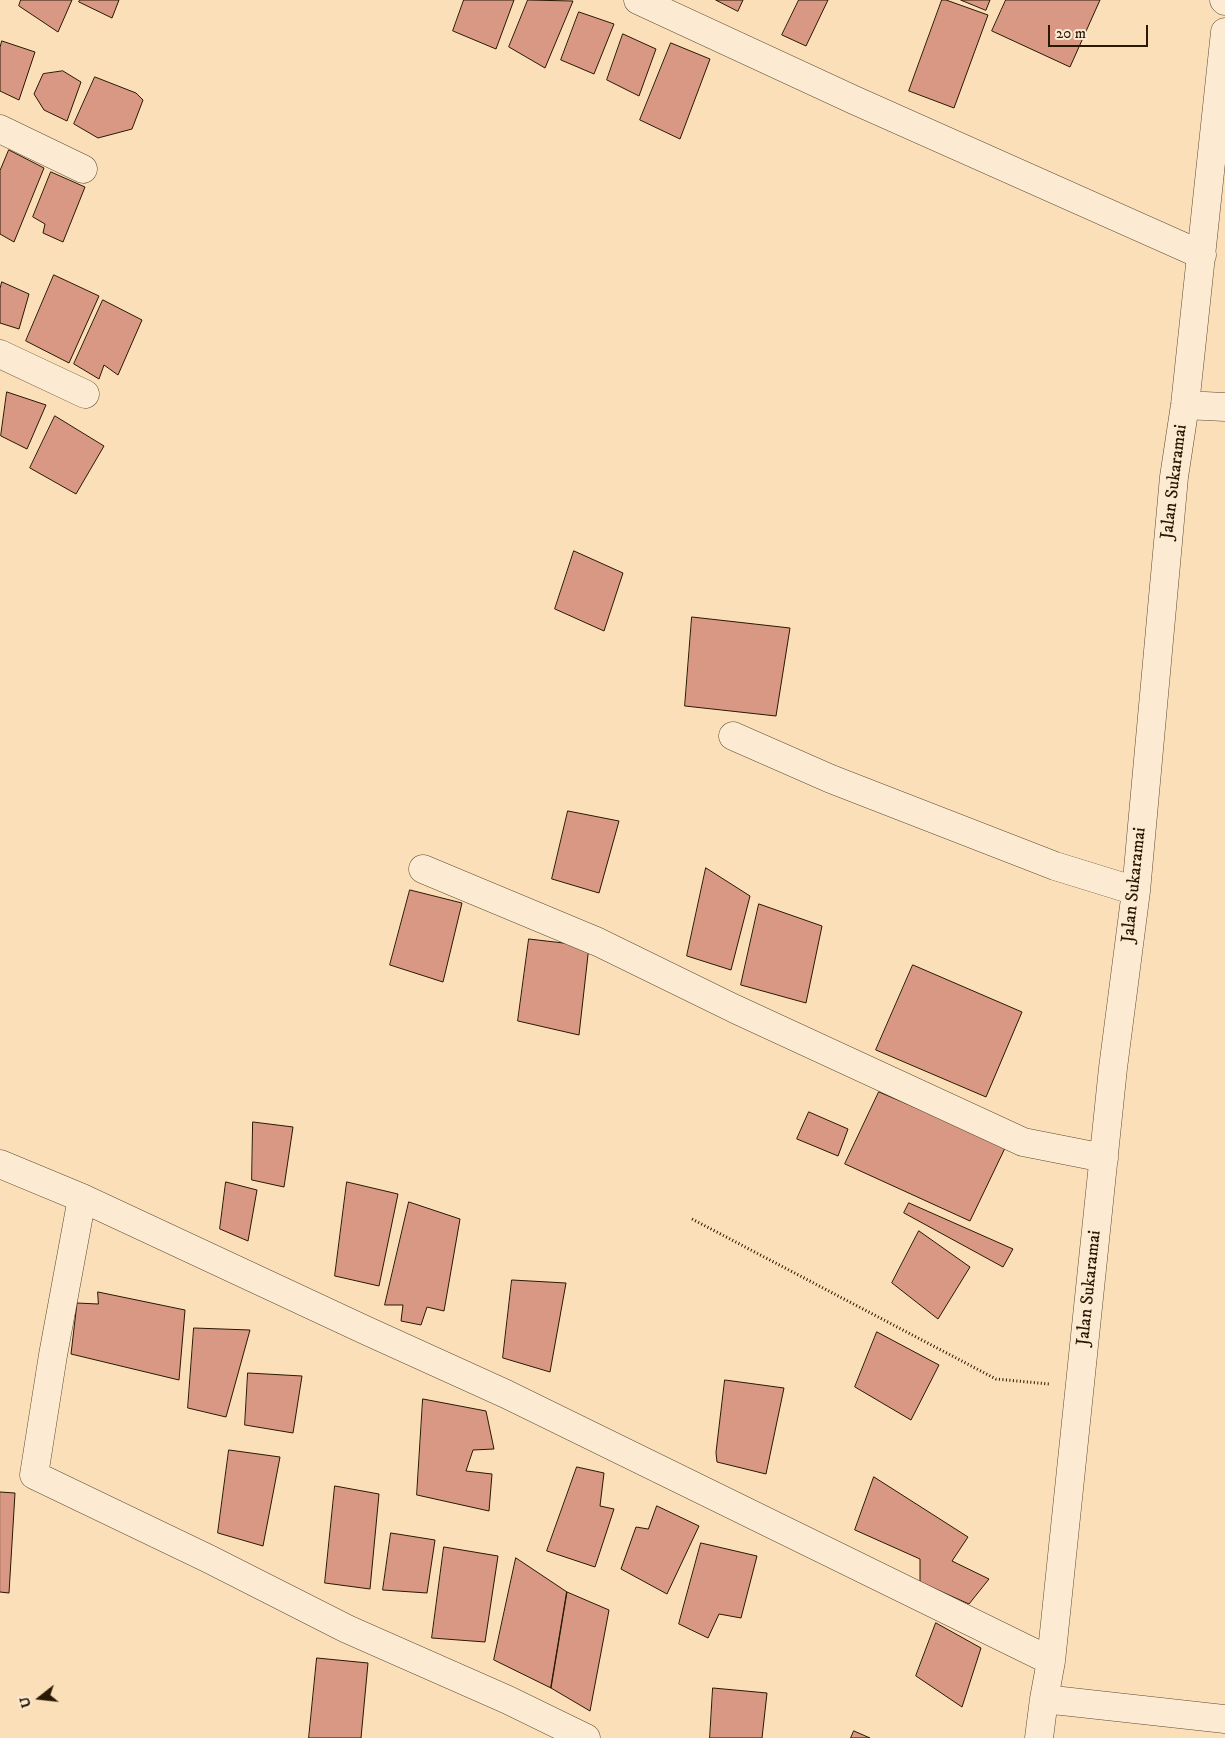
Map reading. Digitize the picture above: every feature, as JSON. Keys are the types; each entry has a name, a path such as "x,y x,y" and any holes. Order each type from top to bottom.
{"street":[{"path":"638,0 854,100 1202,255"},
{"name":"Jalan Sukaramai","path":"1039,1738 1051,1661 1113,1068 1136,891 1174,477 1202,255 1224,45"},
{"path":"0,129 83,169"},
{"path":"0,354 86,394"},
{"path":"1184,405 1225,408"},
{"path":"733,736 831,779 1055,866 1136,891"},
{"path":"423,868 598,942 1023,1142 1104,1158"},
{"path":"0,1164 82,1198 506,1394 1051,1661"},
{"path":"82,1198 53,1355 34,1475 209,1559 346,1629 508,1700 586,1738"},
{"path":"1044,1699 1225,1719"}],"path":[{"path":"692,1219 996,1379 1079,1388"}],"building":[{"path":"21,0 72,0 58,32 19,6"},
{"path":"80,0 119,0 112,18 79,2"},
{"path":"464,0 514,0 496,49 453,31"},
{"path":"528,0 573,1 545,68 509,47"},
{"path":"716,0 743,0 738,11"},
{"path":"799,0 828,0 806,46 782,35"},
{"path":"942,0 988,15 954,108 909,91"},
{"path":"961,0 990,0 986,10"},
{"path":"1006,0 1100,0 1070,67 992,31"},
{"path":"579,12 614,24 594,74 561,60"},
{"path":"623,34 656,49 639,96 607,80"},
{"path":"2,41 35,52 19,100 0,91 0,48"},
{"path":"671,43 710,59 680,139 640,120"},
{"path":"63,71 81,82 67,121 44,110 34,94 43,74"},
{"path":"95,77 136,93 143,100 132,129 98,138 74,124"},
{"path":"9,150 44,168 14,242 0,234 0,171"},
{"path":"51,172 85,187 63,242 43,233 45,224 33,217"},
{"path":"54,275 99,296 69,363 26,341"},
{"path":"2,282 29,294 19,329 0,323 0,289"},
{"path":"103,300 142,320 118,375 104,365 99,379 74,364"},
{"path":"7,392 46,405 27,449 1,436"},
{"path":"55,416 104,446 76,494 30,468"},
{"path":"574,551 623,573 604,631 555,609"},
{"path":"692,617 790,628 776,716 685,706"},
{"path":"568,811 619,821 599,893 552,879"},
{"path":"706,868 750,896 731,970 687,956"},
{"path":"410,890 462,903 443,982 390,965"},
{"path":"759,904 822,926 806,1003 741,985"},
{"path":"529,939 589,946 579,1035 518,1021"},
{"path":"913,965 1022,1012 986,1097 876,1050"},
{"path":"879,1092 1006,1146 970,1221 845,1164"},
{"path":"809,1112 848,1129 838,1156 797,1139"},
{"path":"253,1122 293,1127 284,1187 252,1180"},
{"path":"226,1182 257,1190 248,1241 220,1229"},
{"path":"347,1182 398,1194 379,1286 335,1276"},
{"path":"409,1202 460,1219 444,1311 427,1307 421,1325 401,1321 403,1305 385,1305"},
{"path":"909,1203 1013,1249 1003,1267 904,1213"},
{"path":"919,1231 970,1267 938,1319 892,1283"},
{"path":"512,1280 566,1283 550,1372 503,1358"},
{"path":"98,1292 185,1310 179,1380 71,1354 77,1303 98,1304"},
{"path":"194,1328 250,1330 226,1417 188,1408"},
{"path":"877,1332 939,1365 911,1420 855,1387"},
{"path":"248,1373 302,1376 293,1433 245,1425"},
{"path":"725,1380 784,1388 766,1474 717,1462 716,1453"},
{"path":"423,1399 486,1411 494,1449 473,1450 466,1471 492,1474 489,1511 417,1495"},
{"path":"229,1450 280,1457 263,1546 218,1533"},
{"path":"577,1467 604,1473 600,1506 614,1509 595,1567 547,1551"},
{"path":"874,1477 968,1537 952,1561 989,1579 969,1604 920,1582 920,1559 855,1530"},
{"path":"335,1486 379,1494 370,1589 325,1583"},
{"path":"0,1492 15,1493 9,1593 0,1592"},
{"path":"657,1506 699,1526 667,1594 621,1569 636,1527 648,1529"},
{"path":"391,1533 435,1540 427,1593 383,1590"},
{"path":"701,1543 757,1556 741,1618 719,1614 708,1638 679,1624"},
{"path":"444,1547 498,1556 485,1642 432,1638"},
{"path":"516,1558 567,1592 551,1688 494,1660"},
{"path":"567,1592 609,1610 590,1711 551,1688"},
{"path":"936,1623 981,1648 962,1707 916,1676"},
{"path":"317,1658 368,1663 361,1738 309,1738"},
{"path":"713,1688 767,1693 762,1738 710,1738"},
{"path":"854,1731 870,1738 851,1738"}]}
